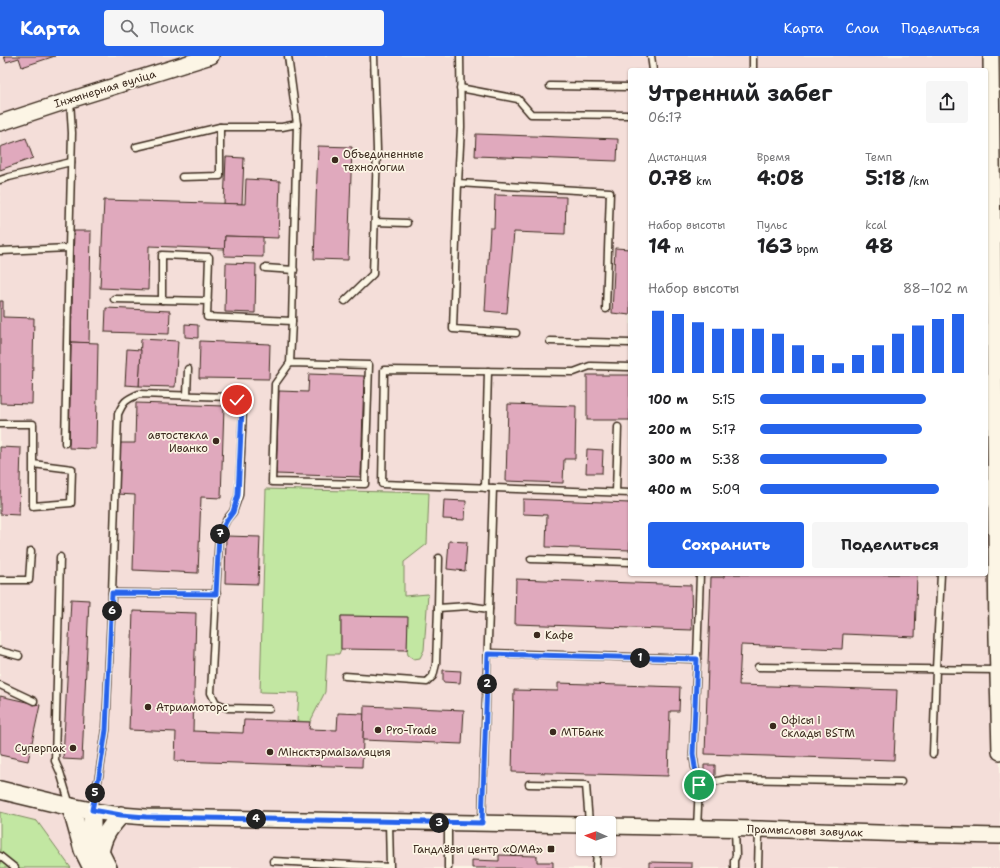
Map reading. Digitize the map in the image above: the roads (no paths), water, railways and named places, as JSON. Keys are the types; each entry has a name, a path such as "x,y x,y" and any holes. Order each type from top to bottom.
{"main road":[{"path":"0,790 71,807 92,810 94,840 104,861"},
{"path":"71,807 83,850 92,868"},
{"path":"104,861 102,841 108,830 121,815"}],"street":[{"name":"Інжынерная вуліца","path":"0,123 211,56"},
{"path":"991,56 989,136 996,190 998,358 991,377 998,560 1000,752"},
{"path":"92,810 121,815 146,817 576,825"},
{"name":"Прамысловы завулак","path":"616,826 735,828 859,833 1000,836"}],"lane":[{"path":"288,56 297,124 294,270 290,363 275,384 272,482 365,484 369,365 290,363"},
{"path":"345,301 373,274 377,150 374,56"},
{"path":"460,56 461,127 453,329 516,333"},
{"path":"651,56 653,68"},
{"path":"753,56 753,68"},
{"path":"550,86 628,87"},
{"path":"460,88 518,99 531,114 628,115"},
{"path":"65,443 68,248 72,133 70,100"},
{"path":"136,147 220,127 282,127 297,124"},
{"path":"182,177 220,176 220,127"},
{"path":"0,180 71,162"},
{"path":"458,183 610,192 606,309"},
{"path":"375,222 407,222"},
{"path":"0,251 68,248"},
{"path":"162,300 162,255 209,256 208,317 292,321"},
{"path":"265,268 294,270"},
{"path":"114,299 208,301"},
{"path":"550,341 628,343"},
{"path":"628,367 590,366 574,372 384,370 382,484 628,493"},
{"path":"187,396 188,368"},
{"path":"485,488 488,371"},
{"path":"92,810 106,730 118,414 124,402 139,394 229,397 237,400 242,409 238,495 233,512 219,535 211,693 216,703 228,708 269,709"},
{"path":"0,424 33,424 33,464 33,506 71,503 72,469 33,464"},
{"path":"616,492 618,428"},
{"path":"482,823 493,488"},
{"path":"0,580 29,580 31,551"},
{"path":"60,557 55,761 71,807"},
{"path":"345,676 427,682 433,676 436,664 439,558"},
{"path":"531,559 628,562"},
{"path":"698,828 699,785 693,754 700,576"},
{"path":"933,754 941,576"},
{"path":"112,593 216,594"},
{"path":"438,608 468,606 490,609"},
{"path":"0,651 19,656"},
{"path":"488,654 697,659"},
{"path":"758,667 999,670"},
{"path":"0,685 34,701"},
{"path":"699,785 727,779 902,782"},
{"path":"529,784 586,785 588,816"},
{"path":"273,861 390,868 389,822"},
{"path":"448,823 448,868"},
{"path":"734,868 734,860 736,856 735,828"},
{"path":"758,868 760,829"},
{"path":"0,856 15,868"},
{"path":"596,856 596,868"}],"place":[{"name":"Объединенные технологии","path":"335,160"},
{"name":"автостекла Иванко","path":"216,441"},
{"name":"Кафе","path":"537,635"},
{"name":"Атриамоторс","path":"148,707"},
{"name":"Офісы і Склады BSTM","path":"773,726"},
{"name":"Pro-Trade","path":"378,730"},
{"name":"МТБанк","path":"553,732"},
{"name":"Суперпак","path":"73,748"},
{"name":"Мінсктэрмаізаляцыя","path":"270,752"},
{"name":"Гандлёвы центр «ОМА»","path":"551,849"}]}
